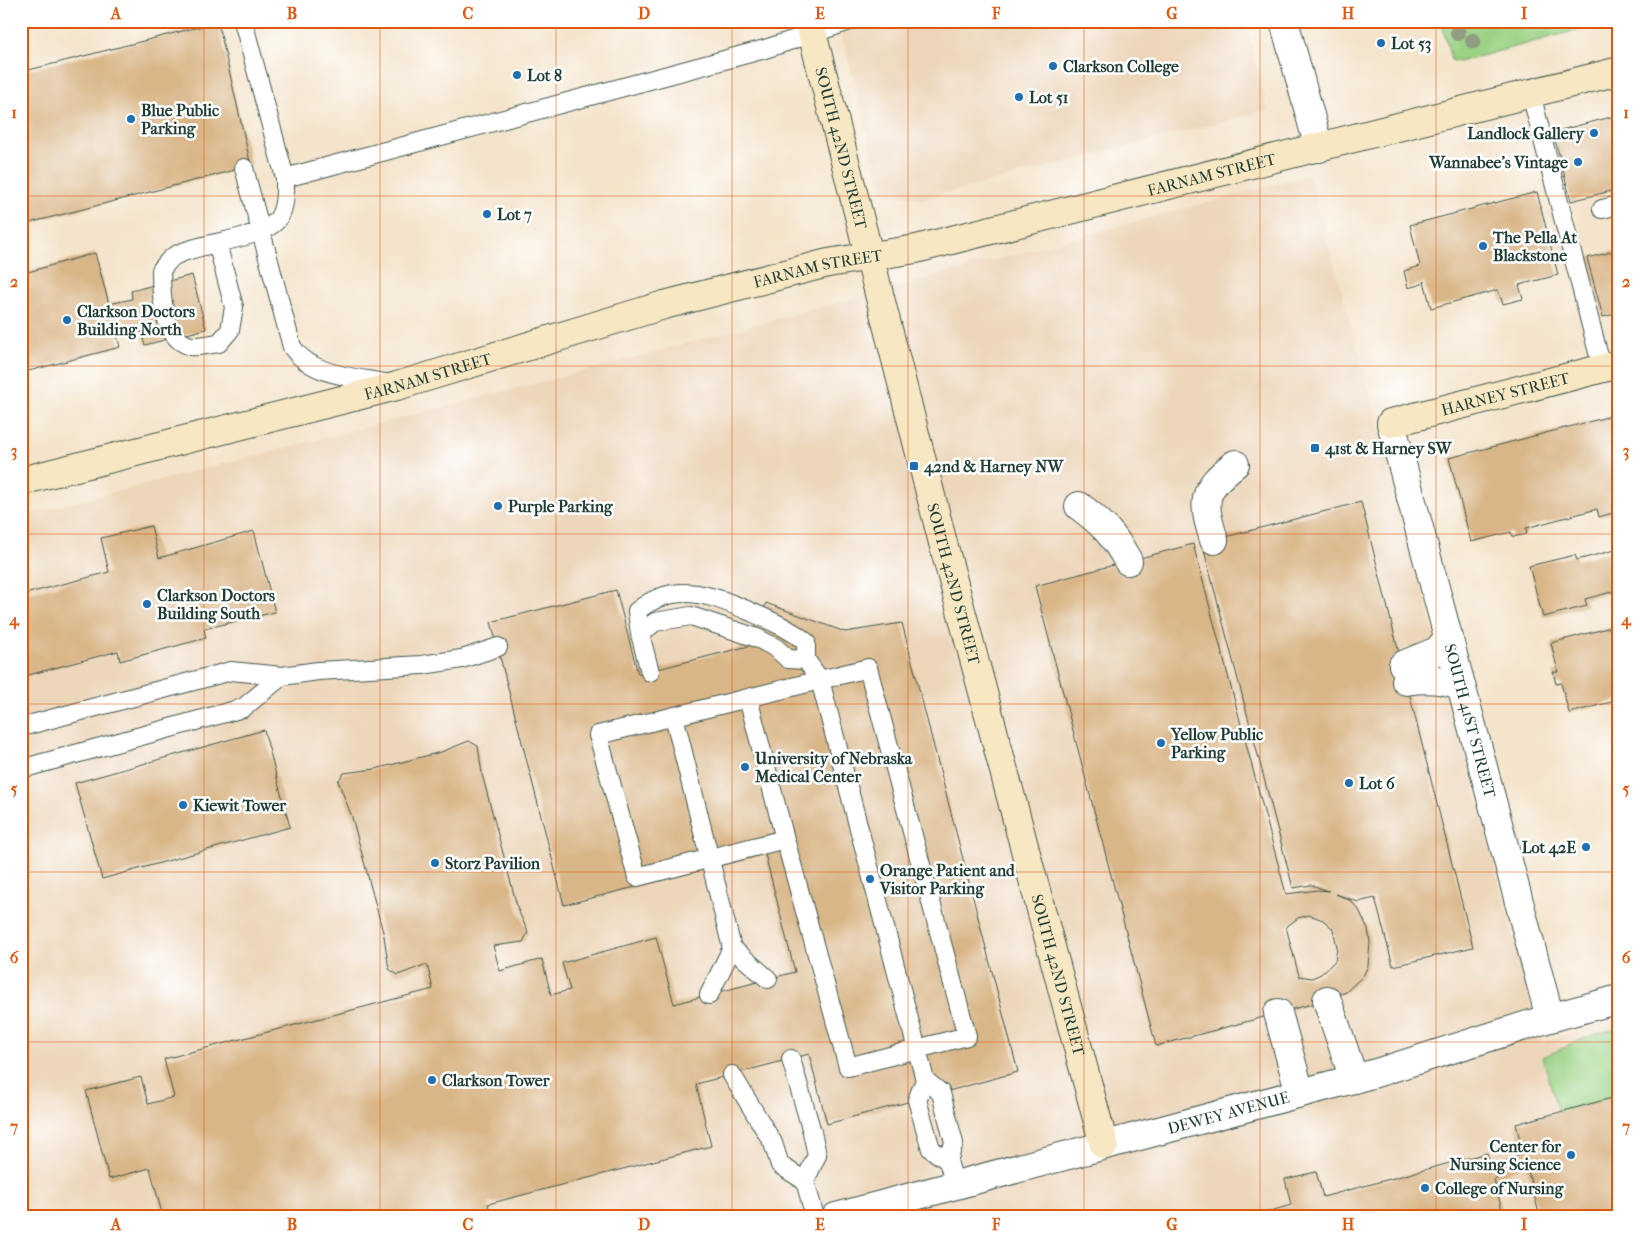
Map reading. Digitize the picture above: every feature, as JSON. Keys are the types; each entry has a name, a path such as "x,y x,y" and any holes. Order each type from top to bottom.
{"main road":[{"name":"SOUTH 42ND STREET","path":"811,27 942,542 1104,1145"},
{"name":"FARNAM STREET","path":"21,481 397,386 664,305 828,263 916,249 1619,71"},
{"name":"HARNEY STREET","path":"1391,423 1610,366"}],"street":[{"path":"1284,21 1318,148"},
{"name":"SOUTH 41ST STREET","path":"1391,423 1550,1018"},
{"path":"1214,540 1207,514 1208,490 1218,477 1235,464"},
{"path":"1079,506 1104,525 1118,542 1128,561"},
{"path":"1449,638 1437,651 1405,673 1460,685"},
{"name":"DEWEY AVENUE","path":"836,1217 952,1173 1104,1145 1354,1079 1550,1018 1619,999"},
{"path":"1327,1000 1354,1079"},
{"path":"1278,1013 1300,1093"}],"lane":[{"path":"216,243 234,307 230,330 219,343 192,346 178,340 169,324 161,293 161,270 173,256 216,243 262,230 278,219 286,199 285,178 243,21"},
{"path":"285,178 765,49 811,27 850,21"},
{"path":"1531,94 1610,366"},
{"path":"244,168 292,347 299,358 309,365 324,370 397,386"},
{"path":"650,672 640,634 637,611 651,600 673,594 702,593 791,630 806,642 806,660 820,680 925,1080 917,1100 932,1150 952,1173"},
{"path":"640,634 655,622 690,616 756,638 776,648 788,659 806,660"},
{"path":"21,727 231,671 282,676 318,671 422,665 462,659 498,648"},
{"path":"748,698 848,1067 967,1036 868,668 598,735 637,877 785,839"},
{"path":"21,768 243,708 282,676"},
{"path":"674,716 732,948 768,979"},
{"path":"709,995 732,948"},
{"path":"791,1059 817,1155 805,1181 815,1217"},
{"path":"732,1075 773,1143 780,1165 805,1181"},
{"path":"925,1080 941,1093 954,1143 952,1173"}],"shaded area":[{"name":"Clarkson College","path":"838,21 1245,21 1268,110 924,199 883,192"},
{"name":"University of Nebraska Medical Center","path":"1309,175 1389,460 1541,1044 1588,1025 1619,1017 1619,1217 21,1217 21,516 596,368"}],"green space":[{"path":"1441,21 1591,21 1592,26 1459,62 1451,60"},
{"path":"1619,1028 1619,1096 1558,1112 1543,1057 1592,1035"}],"building":[{"name":"Blue Public Parking","path":"218,22 251,166 21,225 21,72"},
{"path":"1619,115 1619,189 1571,201 1553,132"},
{"name":"The Pella At Blackstone","path":"1537,192 1558,275 1519,285 1523,299 1503,304 1498,290 1431,308 1424,281 1422,284 1408,288 1404,271 1420,266 1410,225"},
{"path":"1619,250 1619,313 1603,317 1587,258"},
{"name":"Clarkson Doctors Building North","path":"95,253 109,304 132,299 131,291 192,275 206,329 145,345 141,331 117,336 120,347 21,373 21,274"},
{"path":"1619,414 1619,503 1612,505 1613,513 1599,517 1597,509 1526,528 1527,534 1513,537 1511,532 1471,542 1449,458"},
{"path":"1361,502 1473,947 1393,966 1375,898 1358,902 1336,894 1351,901 1359,910 1368,929 1370,942 1368,966 1363,976 1346,992 1327,1000 1156,1046 1035,586 1193,544 1286,894 1318,890 1329,891 1311,885 1293,888 1202,543","holes":["1309,915 1323,920 1333,929 1337,947 1335,961 1321,974 1312,978 1299,976 1286,927 1298,918"]},
{"name":"Clarkson Doctors Building South","path":"151,526 159,558 254,531 275,612 204,629 206,638 120,661 118,651 21,677 21,595 109,572 101,538"},
{"path":"1619,549 1619,590 1585,599 1587,606 1543,617 1529,566 1575,555 1577,560"},
{"path":"616,590 638,674 749,646 766,603 845,632 902,623 1018,1072 827,1124 809,1054 696,1084 711,1146 488,1204 491,1217 163,1217 150,1168 109,1179 86,1091 141,1077 148,1104 174,1097 164,1059 433,989 427,964 398,975 389,969 384,936 352,817 338,781 344,773 375,769 441,752 469,741 478,746 482,774 518,910 528,932 523,942 493,946 500,971 542,959 551,995 570,990 562,963 656,937 674,1004 795,972 765,854 564,905 491,622"},
{"path":"1619,625 1619,700 1569,713 1561,683 1556,684 1553,672 1558,672 1551,643"},
{"name":"Kiewit Tower","path":"264,730 290,827 102,879 75,783"},
{"path":"1619,1096 1619,1217 1540,1217 1526,1164 1494,1180 1504,1217 1250,1217 1291,1205 1285,1179 1316,1172 1323,1197 1487,1153 1492,1170 1523,1152 1516,1124"}],"place":[{"name":"Lot 53","path":"1381,43"},
{"name":"Clarkson College","path":"1053,66"},
{"name":"Lot 8","path":"517,75"},
{"name":"Lot 51","path":"1019,97"},
{"name":"Blue Public Parking","path":"131,119"},
{"name":"Landlock Gallery","path":"1594,133"},
{"name":"Wannabee's Vintage","path":"1578,162"},
{"name":"Lot 7","path":"487,214"},
{"name":"The Pella At Blackstone","path":"1483,246"},
{"name":"Clarkson Doctors Building North","path":"67,320"},
{"name":"41st & Harney SW","path":"1315,448"},
{"name":"42nd & Harney NW","path":"914,466"},
{"name":"Purple Parking","path":"498,506"},
{"name":"Clarkson Doctors Building South","path":"147,604"},
{"name":"Yellow Public Parking","path":"1161,743"},
{"name":"University of Nebraska Medical Center","path":"745,767"},
{"name":"Lot 6","path":"1349,783"},
{"name":"Kiewit Tower","path":"183,805"},
{"name":"Lot 42E","path":"1586,847"},
{"name":"Storz Pavilion","path":"435,863"},
{"name":"Orange Patient and Visitor Parking","path":"870,879"},
{"name":"Clarkson Tower","path":"432,1080"},
{"name":"Center for Nursing Science","path":"1571,1155"},
{"name":"College of Nursing","path":"1425,1188"}]}
